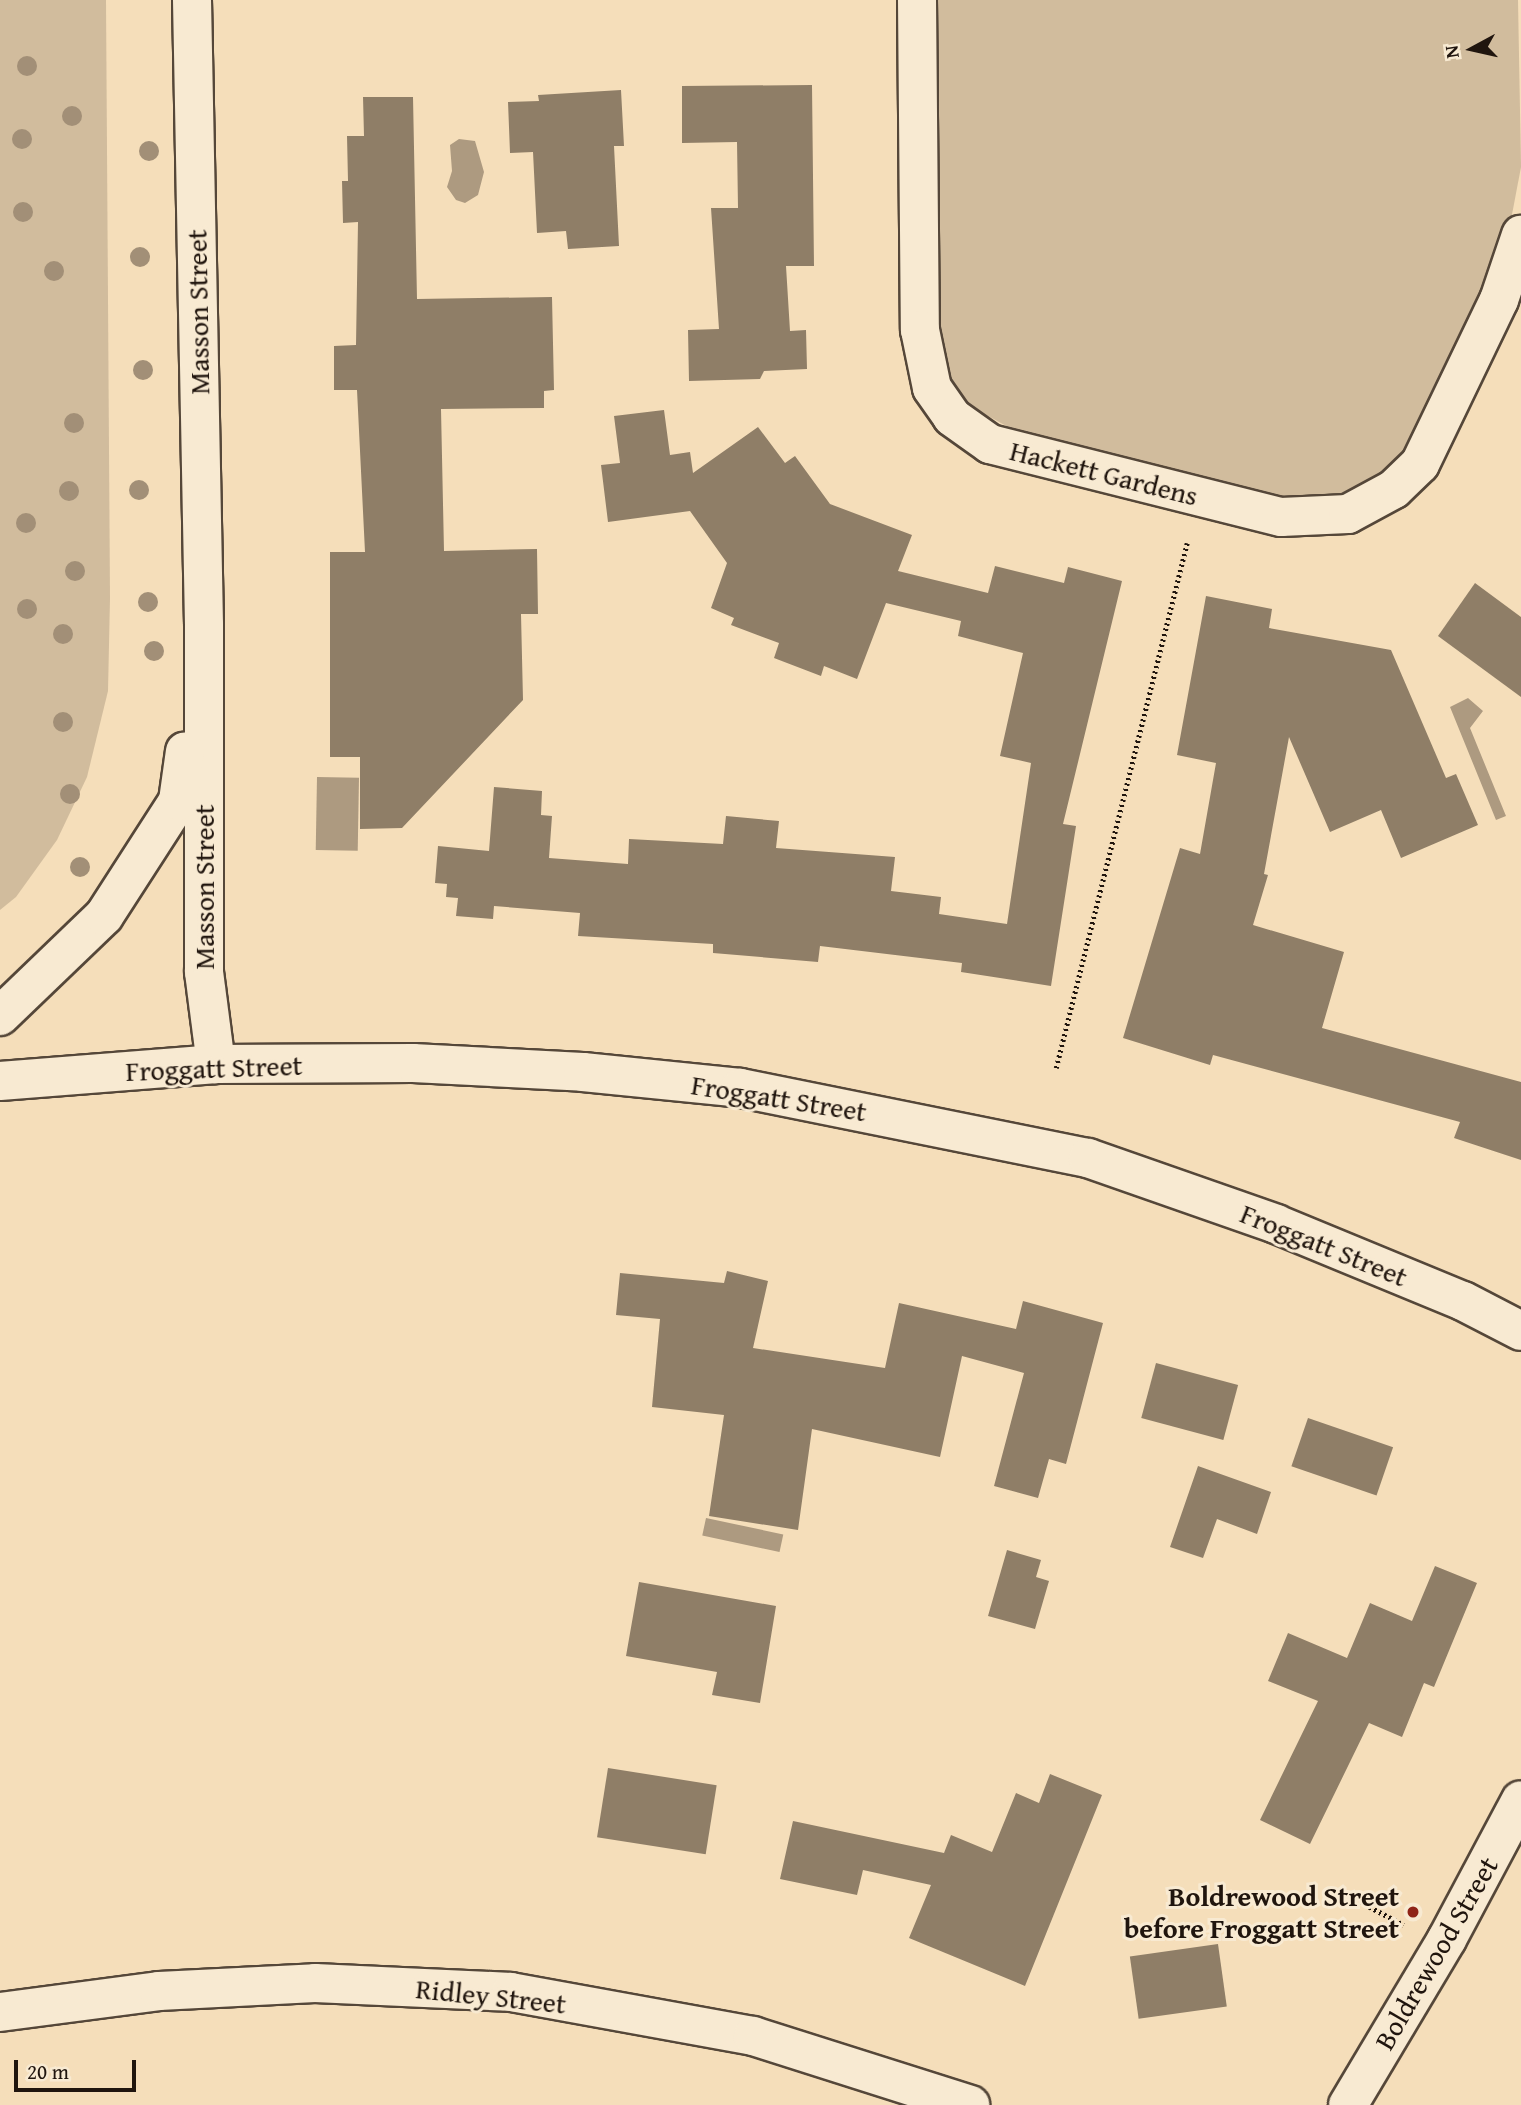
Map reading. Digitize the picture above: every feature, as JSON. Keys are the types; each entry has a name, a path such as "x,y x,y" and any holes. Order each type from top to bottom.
{"street":[{"name":"Masson Street","path":"192,0 204,625 204,972 216,1064"},
{"name":"Hackett Gardens","path":"917,0 920,330 932,388 952,417 990,444 1281,517 1348,514 1394,489 1420,464 1499,300 1521,235"},
{"name":"Masson Street","path":"0,1016 104,916 178,801 204,625"},
{"name":"Froggatt Street","path":"0,1081 216,1064 413,1063 583,1072 740,1088 1088,1158 1276,1224 1463,1301 1521,1331"},
{"name":"Boldrewood Street","path":"1348,2105 1447,1939 1521,1800"},
{"name":"Ridley Street","path":"0,2012 159,1991 316,1983 511,1992 753,2036 970,2105"}],"path":[{"path":"1056,1068 1187,543"},
{"path":"1355,1899 1404,1925"}],"shaded area":[{"path":"0,0 106,0 110,598 108,691 87,777 57,840 16,897 0,910"},
{"path":"931,0 1518,0 1521,167 1510,225 1415,434 1380,480 1360,494 1301,501 1010,428 959,400 946,380 932,329"},
{"path":"459,139 475,141 484,172 478,195 465,203 456,200 447,187 452,171 450,145"},
{"path":"1468,698 1483,711 1470,728 1506,816 1496,820 1450,707"},
{"path":"317,777 359,778 358,851 316,850"},
{"path":"706,1518 783,1534 780,1552 702,1536"}],"building":[{"path":"812,85 814,266 786,266 790,331 806,330 807,369 764,371 760,379 689,381 688,330 719,329 711,208 738,208 737,142 682,143 682,86"},
{"path":"621,90 624,146 614,146 619,246 568,249 566,231 537,233 533,152 510,153 508,102 539,101 538,95"},
{"path":"363,97 413,97 417,299 552,297 554,390 544,391 544,408 441,409 444,551 537,549 538,614 521,614 523,700 402,828 360,829 360,757 330,757 330,552 365,552 357,390 334,390 334,346 356,345 358,222 343,223 342,181 348,181 347,136 364,136"},
{"path":"664,410 670,455 690,452 693,473 758,427 785,463 795,456 830,504 912,535 898,571 988,593 995,566 1064,583 1068,567 1122,581 1063,824 1076,826 1051,986 961,972 962,963 820,946 818,962 713,953 713,944 578,936 580,913 494,906 493,919 456,916 458,898 446,897 447,884 435,883 438,846 489,851 494,787 542,791 541,815 552,816 549,858 628,864 629,839 723,844 726,816 779,821 776,848 895,857 891,891 941,897 939,914 1007,924 1031,763 1000,756 1023,653 958,636 961,621 886,603 857,679 824,666 821,676 774,658 779,643 731,625 734,618 711,608 727,563 690,511 608,522 601,465 620,463 614,416"},
{"path":"1475,583 1521,617 1521,697 1438,636"},
{"path":"1206,596 1272,609 1269,628 1391,650 1446,778 1456,774 1478,825 1401,858 1381,810 1330,832 1289,737 1264,874 1268,875 1253,925 1344,952 1322,1028 1521,1082 1521,1160 1454,1138 1460,1122 1213,1055 1210,1065 1123,1038 1180,848 1200,854 1216,763 1177,755"},
{"path":"727,1271 768,1281 753,1348 885,1368 899,1303 1016,1329 1023,1301 1103,1323 1066,1464 1049,1459 1038,1498 994,1486 1024,1373 962,1356 940,1457 812,1429 798,1530 709,1516 724,1415 652,1407 660,1319 616,1315 620,1273 724,1283"},
{"path":"1156,1363 1238,1385 1223,1440 1141,1418"},
{"path":"1308,1418 1393,1447 1376,1496 1291,1466"},
{"path":"1198,1466 1271,1492 1257,1534 1217,1519 1203,1558 1170,1547"},
{"path":"1007,1550 1041,1560 1036,1577 1049,1581 1035,1629 988,1616"},
{"path":"1435,1566 1477,1583 1434,1687 1424,1683 1402,1737 1369,1723 1310,1844 1260,1820 1318,1701 1268,1681 1288,1633 1347,1658 1370,1603 1412,1621"},
{"path":"639,1582 776,1606 760,1703 712,1695 717,1672 626,1656"},
{"path":"608,1768 717,1785 706,1854 597,1837"},
{"path":"1050,1774 1102,1795 1025,1986 909,1938 931,1885 863,1870 857,1895 780,1879 793,1821 944,1853 951,1835 992,1852 1016,1793 1039,1803"},
{"path":"1218,1944 1227,2006 1139,2019 1130,1956"}],"place":[{"name":"Boldrewood Street before Froggatt Street","path":"1413,1912"}]}
